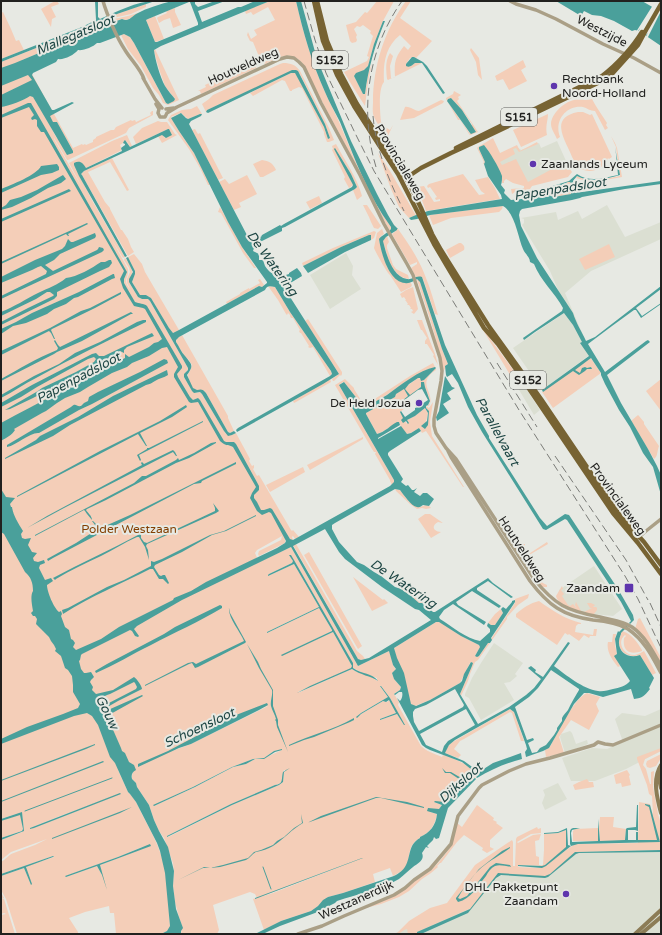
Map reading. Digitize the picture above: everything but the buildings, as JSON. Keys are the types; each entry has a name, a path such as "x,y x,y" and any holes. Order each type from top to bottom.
{"main road":[{"name":"Provincialeweg","path":"314,1 324,41 337,75 354,106 404,177"},
{"name":"Provincialeweg","path":"317,1 327,41 341,74 357,104 404,177 424,221 486,326 498,344 541,399 614,513 661,565"},
{"name":"S151","path":"404,177 606,79 638,45 640,38 646,30 660,3"},
{"name":"Provincialeweg","path":"516,367 535,399 575,453"},
{"path":"535,399 541,399 539,390"},
{"name":"Provincialeweg","path":"637,538 661,574"},
{"path":"661,765 656,780 661,813"},
{"path":"661,772 659,779 661,788"},
{"path":"635,934 661,910"},
{"path":"641,934 661,917"}],"street":[{"name":"Houtveldweg","path":"103,1 125,50 142,74 155,99 163,110 177,107 280,59 287,57 294,58 304,67 384,224 416,282 440,358 442,371 434,420 436,433 530,572 546,593 559,604 572,611 618,621 645,640 661,666"},
{"name":"Westzijde","path":"510,1 556,19 661,74"},
{"name":"Houtveldweg","path":"472,486 530,581 542,595 557,608 571,615 624,625"},
{"path":"637,538 661,519"},
{"path":"542,595 546,593"},
{"name":"Houtveldweg","path":"629,628 644,643 661,673"},
{"name":"Westzanerdijk","path":"298,934 322,926 394,894 405,888 430,869 451,844 458,816 482,785 526,764 594,745 598,742 614,745 661,725"}],"shaded area":[{"name":"Zaanlands Lyceum","path":"557,141 567,163 566,166 528,185 506,175 499,162 516,146 521,150 539,143 541,148"},
{"path":"607,205 625,237 661,222 661,239 591,271 565,293 591,354 542,390 513,348 567,311 550,271 522,225 524,223 524,219 521,218 556,212 558,220 578,211 582,219"},
{"path":"346,253 353,266 352,275 361,289 330,309 310,275"},
{"path":"517,375 540,410 534,415 512,378"},
{"path":"594,566 622,609 613,616 585,613 565,605 558,599 559,590"},
{"path":"494,643 523,663 515,674 517,676 510,682 504,683 514,700 481,720 469,698 465,696 465,694 472,678"},
{"path":"661,709 661,751 626,769 595,781 571,781 562,758 592,748 607,749 623,742 615,719 622,713 645,716"},
{"path":"570,731 576,744 587,740 588,744 565,753 560,737 561,734"},
{"path":"558,783 567,799 545,810 542,803 545,795 543,790"},
{"path":"661,848 661,934 394,934 409,926 420,930 495,869 550,870 577,852"}],"green space":[{"path":"55,1 59,4 51,7 56,17 52,19 51,27 41,9"},
{"path":"270,1 296,1 308,47 320,81 367,188 303,64 294,57 284,56 265,64 260,59 253,42 250,41 247,35 248,32 251,39 257,35 254,30 275,20 268,7 253,15 251,12 246,14 245,11"},
{"path":"377,1 394,1 383,21 374,44 368,66 354,76 363,94 365,94 368,75 372,63 365,106 344,72 367,61 373,36 370,33 371,31 363,25 360,27 357,26 354,29 357,35 357,40 356,42 352,43 350,41 346,25 356,22 365,12 368,12"},
{"path":"406,1 411,1 400,18 432,41 416,58 410,58 406,64 411,66 415,63 422,63 395,77 395,64 397,57 404,46 408,50 411,46 400,35 391,45 386,56 384,82 380,95 381,122 390,130 393,125 387,138 373,114 375,75 386,36"},
{"name":"Polder Westzaan","path":"146,4 146,7 131,14 113,18 141,12 130,19 122,19 97,28 79,38 67,41 22,60 32,74 73,148 82,144 86,145 93,142 96,137 114,130 116,127 131,120 135,120 136,122 151,115 150,113 152,111 153,115 129,128 126,133 68,160 54,139 83,189 69,163 127,135 132,146 130,147 127,142 124,141 120,145 122,150 86,168 74,165 93,202 125,257 123,258 112,240 128,269 126,283 130,289 127,279 130,272 124,260 125,258 132,269 129,282 138,297 148,299 150,301 188,368 184,377 192,391 197,393 200,392 202,394 226,434 232,435 236,433 250,459 249,461 252,466 254,465 253,469 257,476 259,475 291,530 293,530 299,537 295,539 293,536 293,540 291,540 286,534 285,543 259,556 258,554 259,551 281,540 282,536 257,550 255,553 259,562 291,547 358,666 389,651 396,670 392,673 394,679 401,687 400,690 394,694 399,702 398,705 421,746 442,757 443,755 453,758 471,769 477,776 468,782 462,779 465,784 445,803 434,802 442,805 439,809 430,812 437,814 435,822 429,831 413,844 408,863 402,871 393,876 390,868 373,874 375,882 328,897 311,911 281,921 264,930 253,899 257,898 255,894 250,892 213,905 219,930 217,934 181,934 182,926 175,902 173,886 173,863 164,838 154,820 149,805 132,779 133,772 118,770 128,792 137,803 163,860 170,926 167,931 161,934 116,934 114,913 110,913 109,906 69,918 78,934 17,934 6,899 1,890 1,876 24,868 31,885 26,869 27,866 54,857 53,856 1,874 1,862 11,854 47,839 11,852 1,860 1,840 24,830 22,813 1,819 1,62 59,39 60,41 63,40 62,37 117,14","holes":["46,118 53,122 57,122 73,153 56,137","291,555 353,663 353,668 377,678 377,681 372,677 352,669 298,692 352,668 352,666 333,632 282,655 332,631 319,608 267,633 319,607 294,564 268,576 269,574 292,563 293,561","381,686 390,698 404,725 397,714 380,720 396,713 390,700 387,702 383,701 356,717 388,697","268,706 191,744 172,751 236,715","282,750 262,759 255,759 246,764 233,767 195,787 154,806 232,767 253,759 264,758 274,751","284,770 286,770 284,772 283,782 279,785 232,805 168,837 167,836 231,804 281,782","120,794 34,828 30,828 60,816","150,846 100,865 102,875 97,866 66,877 142,847","362,858 273,893 259,897"]},
{"path":"175,8 175,12 181,25 173,28 170,18 159,23 158,17 167,13 166,11"},
{"path":"3,12 16,41 19,40 24,50 1,59 1,13"},
{"path":"155,16 164,39 155,42 146,20"},
{"path":"124,34 130,37 134,43 166,103 168,104 175,99 165,86 155,55 155,49 179,100 168,105 163,103 141,66 128,49 121,35"},
{"path":"471,48 479,58 482,80 478,75 476,62 470,50"},
{"path":"390,53 393,56 390,66 391,78 393,78 387,79 386,69 388,56"},
{"path":"254,60 257,65 256,68 201,94 200,91 198,91 206,87 205,85 227,74 243,67 246,69 252,66"},
{"path":"523,60 526,67 521,70 527,81 509,90 503,79 497,81 495,76"},
{"path":"283,63 293,65 300,71 334,140 327,142 324,132 302,88 299,87 290,91 285,81 282,80 253,96 250,93 295,72 324,127 328,139 330,138 325,124 300,74 294,70 207,110 206,112 202,104 213,95"},
{"path":"454,91 461,95 458,97 459,99 457,101 478,132 470,135 460,120 458,120 448,102 470,134 472,124 451,98 447,101 446,99 453,94"},
{"path":"592,99 607,123 606,125 608,128 605,130 595,111 583,107 577,107 566,112 562,116 559,126 560,137 557,139 552,130 551,124 553,116 562,106 570,101"},
{"path":"441,100 444,101 443,103 414,118 400,120 405,107 419,111"},
{"path":"197,106 202,114 188,119 181,113 171,117 194,153 210,185 208,185 189,149 168,120 171,115"},
{"path":"583,112 590,115 592,114 612,157 609,159 608,158 600,168 596,170 584,170 576,164 562,132 561,126 565,118 570,114"},
{"path":"548,114 546,126 547,135 521,147 513,130"},
{"path":"158,121 167,122 177,135 162,143 158,136 162,134 165,138 168,129 136,144 133,137 142,128"},
{"path":"195,129 198,134 200,133 223,178 218,180 192,130"},
{"path":"611,136 617,148 622,177 594,182 588,182 586,180 584,182 583,180 576,178 577,176 587,180 593,180 620,176 616,147"},
{"path":"493,138 500,153 517,145 520,151 537,142 538,144 519,152 516,148 513,149 515,154 500,162 502,165 516,159 528,182 565,162 572,172 568,177 532,186 530,189 512,194 511,189 524,188 524,186 506,179 504,183 502,183 488,150 484,145 479,149 485,162 483,164 484,162 477,148"},
{"path":"336,144 360,189 362,196 357,200 353,190 357,187 351,174 335,148 353,185 349,188 332,150 332,146"},
{"path":"378,153 416,215 409,218 399,207"},
{"path":"112,158 129,190 127,191 110,162 88,172 110,208 121,230 128,239 134,252 128,256 81,174 84,171"},
{"path":"262,160 270,163 276,170 263,177 260,177 253,164"},
{"path":"463,174 479,195 485,194 481,191 475,180 488,177 500,199 426,211 417,187 424,186 434,202 440,201 440,199 436,200 435,198 437,197 430,187 428,188 427,186 429,184"},
{"path":"247,175 257,194 239,203 241,207 234,210 219,182 225,179 229,184"},
{"path":"568,182 571,183 571,194 554,197 552,191 554,188"},
{"path":"370,192 391,227 390,231"},
{"path":"319,196 322,203 310,209 306,202"},
{"path":"363,205 367,205 381,226 378,229 374,228"},
{"path":"503,206 499,212 451,218 433,225 429,215"},
{"path":"220,207 242,247 256,268 254,268 243,253 221,213 218,212"},
{"path":"382,229 384,234 381,236 379,241 390,271 404,283 410,282 412,285 401,292 384,267 374,248 377,233"},
{"path":"397,229 421,265 438,315 435,314 422,277 416,277 411,268 417,264 417,262 410,265 392,234"},
{"path":"374,231 376,232 374,238 371,240 369,235 303,266 302,263"},
{"path":"387,236 389,242 387,248 393,265 396,269 408,275 409,279 398,274 394,270 386,253 383,241 383,239"},
{"path":"459,243 464,245 464,250 450,258 446,250"},
{"path":"609,244 615,257 585,270 579,259"},
{"path":"134,254 142,264 145,272 179,330 174,333 171,332 151,298 146,295 140,295 132,282 135,271 128,257"},
{"path":"260,279 264,285 262,287 259,286 227,304 226,302 240,293 260,283 258,280"},
{"path":"417,280 420,282 448,364 445,366 443,371 435,336"},
{"path":"268,286 275,287 290,312 331,371 332,374 330,376 313,347 308,347 309,346 300,333 300,330 293,318 291,318 288,313 287,315 286,314"},
{"path":"413,287 418,309 414,314 411,312 413,311 410,309 411,308 409,305 407,305 408,304 404,297 402,298 400,294"},
{"path":"308,319 342,372 341,376 340,375 334,381 332,379 339,374 305,321"},
{"path":"417,320 422,320 438,365 433,356 434,355 427,344 425,344 427,338 421,330"},
{"path":"480,325 516,374 512,378"},
{"path":"182,335 228,416 234,431 230,433 228,432 206,393 204,391 194,389 191,386 188,374 192,365 176,342"},
{"path":"590,357 601,373 553,408 542,392"},
{"path":"433,363 435,367 417,375 383,398 365,407 344,382 339,385 394,480 394,484 392,485 375,454 376,452 372,449 335,385 345,379 354,388 362,402 367,404"},
{"path":"436,368 436,370 430,375 426,384 430,396 430,403 424,382 421,387 410,396 408,395 402,402 406,407 400,412 407,424 407,420 425,408 428,413 426,422 428,422 429,411 426,406 429,408 433,402 430,422 432,436 464,487 426,431 422,433 419,428 407,434 402,429 399,422 377,434 366,414 395,397 396,394 418,378 424,380"},
{"path":"330,379 331,382 294,403 293,401"},
{"path":"661,379 661,411 646,391"},
{"path":"638,415 659,446 657,455 654,459 631,421"},
{"path":"363,437 363,439 310,470 307,465"},
{"path":"303,467 305,472 270,492 266,485"},
{"path":"395,489 400,490 409,502 420,507 426,505 431,508 417,509 410,504"},
{"path":"425,514 430,514 443,523 438,522 434,525 435,529 441,532 431,538 418,519"},
{"path":"547,542 548,544 524,558 537,578 547,585 547,587 542,587 515,547 519,544 525,544 525,546 524,545 519,548 524,557"},
{"path":"296,544 357,651 365,659 358,659 293,545"},
{"path":"309,552 362,646 358,649 304,555"},
{"path":"353,577 383,600 384,599 388,603 372,611"},
{"path":"406,584 408,590 413,591 414,596 419,602 426,597 427,599 424,603 419,603 398,588"},
{"path":"562,586 563,589 561,590 564,594 562,596 568,605 570,606 573,604 577,609 575,605 576,602 581,611 584,612 592,608 590,608 587,603 591,603 595,605 593,607 597,608 594,614 584,613 566,607 561,603 556,596"},
{"path":"529,594 528,598 518,605 507,617 492,640 491,639 515,603 515,599"},
{"path":"539,601 559,614 581,623 576,626 575,632 593,635 594,629 597,629 596,636 590,636 589,638 584,635 579,641 565,633 557,645 516,617 516,614 524,608"},
{"path":"501,609 503,614 495,625 488,623 495,614"},
{"path":"640,618 661,658 661,664 635,629 638,619"},
{"path":"436,622 442,623 461,636 479,645 480,647 475,656 479,656 488,643 490,643 475,662 461,696 460,694 472,666 472,662 470,663 460,683 430,700 413,706 410,703 394,648"},
{"path":"622,631 626,632 636,641 642,651 634,653 628,651 624,646 625,635 621,641 622,648 631,655 644,651 656,673 652,675 640,655 630,656 623,652 619,644 620,633"},
{"path":"613,634 616,634 615,645 617,660 620,666 618,667 608,649 608,642 612,642"},
{"path":"587,693 600,697 596,704 599,711 589,730 571,720 559,737 564,753 546,757 545,750 551,745 577,701"},
{"path":"510,709 514,712 524,741 521,741 512,713 510,712 460,741 454,749 461,755 458,758 445,753 451,743"},
{"path":"661,748 661,751 645,759 643,765 646,769 650,784 651,772 654,771 653,787 661,824 661,850 577,852 547,877 498,874 470,910 469,909 417,932 417,934 408,934 407,929 396,934 409,921 430,908 447,903 475,865 512,840 513,866 515,866 517,837 537,827 538,829 541,828 541,833 531,834 517,842 518,843 533,835 541,834 539,840 535,841 536,856 539,857 539,865 543,865 544,834 558,833 566,830 567,847 544,866 519,865 518,867 542,868 575,844 638,843 639,802 650,804 653,815 652,796 649,794 637,757"},
{"path":"661,754 661,758 656,766 650,768 647,767 647,761"},
{"path":"627,770 630,775 631,785 622,787 621,783 616,784 614,775"},
{"path":"587,779 589,782 593,782 594,787 575,790 573,785"},
{"path":"477,805 494,818 493,820 503,828 490,840 490,847 494,849 487,853 482,850 483,848 464,835 437,866 438,867 409,891 399,897 366,908 385,900 430,871 450,848 457,823 462,827"},
{"path":"18,815 21,816 22,831 1,838 1,821"},
{"path":"600,817 614,817 613,827 626,829 625,841 600,841"},
{"path":"598,828 598,841 573,841 573,831 575,829"},
{"path":"1,892 15,934 1,934 1,915 6,914 1,914"}],"water":[{"path":"95,1 98,1 98,17 100,19 134,5 148,1 155,1 117,14 89,27 1,62 1,59 96,20"},
{"path":"172,1 195,1 195,4 198,7 215,1 225,1 198,11 202,22 255,1 270,1 154,50 155,58 163,82 175,99 168,104 166,103 134,43 130,37 124,34 97,43 83,50 78,50 69,57 58,59 56,62 33,73 32,75 52,110 72,102 74,103 50,116 53,122 57,122 73,153 67,155 33,97 30,96 16,103 1,107 1,95 32,80 28,75 1,86 1,68 67,41 79,38 97,28 122,19 128,20 136,14 154,6","holes":["190,2 198,25 155,42 146,20"]},
{"path":"296,1 301,1 317,59 351,141 388,215 398,229 386,237 383,241 390,264 397,274 402,277 409,279 422,277 445,345 489,438 540,518 547,526 565,514 569,515 618,589 633,615 634,620 630,624 629,623 631,621 621,602 567,520 565,519 546,530 543,529 482,432 468,407 458,383 452,374 447,377 445,366 448,364 420,282 417,279 408,283 399,281 394,278 390,272 384,259 379,239 391,229 391,227 368,189 340,122 320,81 308,47"},
{"path":"556,1 642,1 661,12 661,46 639,31 632,31 614,21 601,16 592,15 584,11 581,16"},
{"path":"383,21 385,21 372,57 365,94 363,94 354,76 356,73 364,70 368,66 374,44"},
{"path":"412,57 423,62 427,66 445,93 443,94 422,63 415,63 407,67 406,66"},
{"path":"292,70 298,71 325,124 330,138 328,139 324,127 295,73 291,73 208,113 206,112 207,110"},
{"path":"451,98 462,110 476,132 470,133 447,101"},
{"name":"Gouw","path":"31,103 127,272 124,283 135,302 147,306 182,366 177,374 178,377 190,397 193,400 198,398 200,400 224,441 234,442 236,444 259,486 259,490 254,495 254,498 261,510 272,509 290,539 293,540 390,486 394,482 339,385 344,382 365,407 387,395 423,371 436,368 424,380 421,381 420,378 418,378 409,384 405,389 410,395 421,387 421,382 424,382 430,401 426,406 429,411 428,425 425,429 421,426 427,421 428,413 425,408 407,420 409,423 408,424 406,421 403,423 401,420 403,418 400,412 401,411 405,417 415,410 415,408 419,407 422,403 428,400 422,389 418,390 403,401 406,407 402,403 402,401 408,396 404,389 396,394 395,397 366,413 377,434 399,422 400,425 378,439 401,426 407,434 419,428 421,431 390,451 388,455 403,479 401,482 406,486 408,485 412,490 417,488 414,492 420,496 423,493 427,493 434,499 429,506 423,505 417,507 410,502 400,490 395,489 335,523 332,525 332,529 339,542 357,562 381,576 395,587 401,589 419,603 424,603 433,612 488,578 513,597 511,598 488,581 477,588 477,590 501,606 499,608 472,591 456,602 458,605 486,622 484,625 453,604 444,610 439,617 440,619 459,632 475,640 480,641 490,632 490,629 487,626 488,623 495,625 503,613 501,609 503,607 506,609 512,601 515,600 515,602 491,638 492,640 490,643 488,643 477,657 475,656 480,647 479,645 439,622 436,622 394,648 404,673 411,704 416,706 430,700 460,683 471,662 473,663 472,666 460,694 478,724 509,707 534,688 541,679 528,668 531,666 536,670 535,672 543,677 568,642 570,643 554,666 586,688 604,691 618,688 630,681 614,656 617,654 615,639 618,631 619,632 627,624 629,625 621,633 619,639 620,649 626,655 640,655 654,678 649,688 650,689 641,697 634,699 631,689 603,697 584,693 574,704 549,748 526,757 526,745 514,712 510,709 455,740 449,745 445,753 464,761 479,772 493,763 521,753 522,759 510,762 477,778 477,774 462,762 430,750 422,745 397,698 400,701 402,692 395,695 394,694 400,690 401,687 394,679 392,673 396,669 393,665 389,651 358,666 291,547 182,600 137,626 134,629 139,636 138,637 135,636 130,630 82,654 79,661 81,669 84,673 91,672 94,677 90,682 93,687 92,690 96,694 113,690 134,677 137,679 142,688 104,709 108,710 142,695 143,696 107,716 122,751 125,753 129,762 134,765 136,770 132,774 132,779 149,805 154,820 168,847 174,871 173,886 176,909 183,928 181,934 161,934 167,931 170,926 165,873 160,851 136,802 128,792 115,763 110,757 98,725 92,716 87,713 74,716 1,744 1,739 27,727 78,708 80,704 73,692 72,676 65,668 61,656 55,651 56,649 49,637 36,624 37,619 31,613 33,611 31,598 33,588 31,580 4,534 1,532 1,489 6,497 15,498 10,504 13,513 23,531 21,534 22,538 31,538 28,545 32,552 37,553 33,558 34,561 38,562 44,560 45,563 40,565 39,568 45,580 51,578 53,581 47,585 49,596 57,610 59,612 61,611 61,616 65,627 69,630 71,639 75,643 73,647 76,650 101,639 119,627 173,600 174,598 277,548 286,541 271,513 269,512 262,515 257,511 250,498 256,487 233,447 220,441 198,402 189,402 174,377 178,367 167,347 162,348 127,367 112,373 80,392 65,398 46,411 14,429 15,430 9,436 1,441 1,423 125,358 125,354 129,357 162,339 145,309 134,306 123,288 120,279 124,271 44,132 41,132 37,126 37,120 32,120 31,118 34,115 29,107 1,118 1,115","holes":["325,529 345,559 382,587 415,609 419,610 431,620 369,658 361,660 358,659 293,546","551,670 579,689 568,710 562,717 562,721 554,735 546,745 540,748 537,752 532,753 528,743 534,740 533,738 527,740 515,707 529,697 538,688","134,682 137,687 136,689 105,705 99,702 98,698 110,694","455,689 464,705 463,707 419,731 414,722 413,712 415,709 426,705","466,709 475,725 448,741 442,752 426,745 420,734"]},
{"path":"181,113 188,119 202,114 189,124 249,239 259,236 261,237 280,225 281,226 352,187 353,185 334,149 335,148 357,187 282,228 282,231 258,243 256,242 253,251 259,254 259,260 263,260 265,266 272,274 281,276 289,274 297,268 301,273 302,276 287,285 288,287 285,289 339,374 237,432 236,430 238,428 330,376 332,374 331,371 290,312 275,287 270,286 176,340 181,351 191,365 191,369 187,375 193,388 197,390 200,389 205,392 228,432 230,433 234,431 236,433 228,436 202,394 200,392 194,393 192,391 184,377 184,374 188,368 150,301 148,299 138,297 129,282 133,272 126,258 128,257 135,271 132,282 140,295 146,295 151,298 173,333 267,283 242,247 194,153 171,118"},
{"path":"168,129 172,135 166,138 162,135 84,171 81,174 127,256 125,257 79,176 74,163 81,162 86,168 122,151 121,148 125,145 123,143 125,140 130,147"},
{"path":"484,145 501,172 501,185 505,190 504,193 511,200 543,197 543,189 569,181 577,174 582,177 592,179 618,175 615,147 620,175 593,180 577,176 573,181 575,193 661,181 661,184 625,189 522,209 519,215 521,226 537,258 573,313 586,341 595,337 661,286 661,289 636,308 642,316 661,304 641,318 636,310 634,310 588,344 605,372 646,341 648,340 650,342 607,375 621,403 657,466 661,475 661,495 653,467 643,453 605,384 601,373 591,358 575,370 580,373 582,368 585,367 591,367 592,369 587,369 579,375 573,371 543,392 542,390 589,356 580,343 582,342 573,325 564,313 524,340 523,338 562,311 563,308 540,276 534,264 530,262 523,249 516,226 507,209 503,206 430,215 411,220 409,218 428,211 502,199 501,195 488,176 484,164 485,162 479,149 479,147","holes":["570,182 571,194 554,197 552,194 554,188"]},
{"path":"57,164 59,170 41,175 1,193 1,189 29,176 41,166"},
{"path":"63,175 66,179 61,183 48,188 12,207 1,210 1,208 10,200 37,190"},
{"path":"69,189 71,191 1,222 1,219"},
{"path":"87,223 88,224 68,234 69,236 66,234 1,264 1,262"},
{"path":"95,233 95,238 60,254 54,260 45,265 53,271 97,250 99,247 103,248 104,250 102,252 1,299 1,296 46,274 47,271 41,266 1,283 1,277 35,260 62,249 68,239 73,242"},
{"path":"371,235 371,240 345,252 308,273 303,266 341,247"},
{"path":"111,260 112,263 109,267 57,292 57,296 54,299 1,325 1,322 54,295 47,292 1,316 1,312 56,285 66,278 80,274 101,262"},
{"path":"113,274 115,278 74,298 47,314 26,323 13,326 1,334 1,329"},
{"path":"121,292 121,294 95,308 52,329 51,330 55,339 49,331 1,355 1,351"},
{"path":"131,312 133,314 1,381 1,379 42,356 57,350 58,348 54,341 55,340 60,347"},
{"path":"143,320 146,320 146,322 63,363 1,398 1,395 34,376 59,364 75,353"},
{"path":"152,333 154,336 127,347 124,350 124,353 120,351 112,357 33,398 5,410 42,388 94,362 96,359 94,357 88,359 1,407 1,403 92,354 96,353 99,356 104,356"},
{"path":"164,359 167,360 168,363 39,433 32,434 7,447 7,445 71,407 75,405 81,406 88,401 89,397"},
{"path":"167,370 168,375 70,425 53,436 5,459 40,436 78,417 113,396"},
{"path":"445,376 452,387 455,388 447,393 451,399 443,404 449,413 437,421 436,417 439,411"},
{"path":"186,405 187,407 172,417 140,433 147,446 138,434 17,497 100,451 160,421"},
{"path":"203,421 139,455 140,461 137,455 147,448"},
{"path":"216,442 189,458 176,463 87,509 86,510 91,516 92,520 84,510 35,536 134,483 142,476 146,476 178,458 179,460 211,443"},
{"path":"173,450 177,456 173,452 27,528 142,465 142,462 144,464"},
{"path":"236,462 236,464 202,481 201,483 194,484 48,561 47,559 96,530 92,521 98,526 103,527"},
{"path":"213,503 219,511 216,513 147,544 146,546 149,560 145,547 139,537 137,537 55,580 53,578 139,534 144,542 147,543 215,511"},
{"path":"256,515 226,531 212,535 155,565 154,567 159,575 165,575 169,583 168,584 163,579 159,579 153,569 150,569 95,596 63,614 62,610 151,566 151,561 154,562 162,559 210,535 224,531"},
{"path":"289,555 291,555 294,560 353,663 353,668 373,676 378,681 352,669 297,693 351,668 352,666 333,632 282,656 281,655 332,631 319,608 267,633 319,607 294,564 268,576 269,574 292,563 293,561"},
{"path":"220,605 222,608 213,613 96,673 95,671 107,664 175,627"},
{"path":"229,608 230,613 246,642 245,643 198,667 195,668 192,663 189,664 145,686 188,663 193,662 196,664 244,641 230,616"},
{"path":"247,644 273,690 273,706 288,752 277,727 276,719 271,706 272,690"},
{"path":"380,686 390,698 405,725 397,714 380,720 396,713 389,700 386,702 383,701 357,718 356,717 388,697"},
{"path":"267,703 268,705 259,710 191,744 138,767 138,764 168,751 236,715"},
{"path":"354,718 354,720 350,722 289,746 297,741 338,726"},
{"path":"95,744 86,749 1,781 1,780"},
{"path":"282,749 264,759 255,759 246,764 233,767 195,787 154,806 153,805 232,767 253,759 264,758 274,751"},
{"path":"103,761 104,762 1,802 1,801"},
{"path":"290,768 284,772 283,782 279,785 232,805 167,837 231,804 280,784 282,781 283,772"},
{"path":"442,768 446,772 451,772 468,782 475,778 476,779 448,808 439,838 436,839 434,837 427,846 429,848 426,847 422,853 423,858 419,863 392,883 369,892 337,901 315,913 263,934 255,934 281,921 311,911 328,897 391,877 402,871 408,861 413,844 420,837 430,831 434,825 437,814 427,811 428,808 439,809 442,805 434,802 435,801 445,802 465,784 450,773 445,773"},
{"path":"120,793 121,794 30,829 30,828"},
{"path":"376,797 407,802 424,808 376,798 307,823 321,816"},
{"path":"645,804 650,805 660,842 578,844 571,846 570,831 573,828 580,828 572,830 572,842 598,841 598,819 600,841 625,840 626,829 636,827 637,805 638,831 628,830 628,840 636,840 636,832 638,832 638,840 657,840 649,807"},
{"path":"132,807 120,813 52,839 52,838"},
{"path":"22,812 24,831 1,840 1,838 22,831 23,829 20,815 1,821 1,819"},
{"path":"301,814 303,823 273,846 256,852 246,860 210,868 248,858 254,852 273,845 302,823"},
{"path":"567,828 568,845 571,846 546,866 542,868 518,866 545,865 566,847 566,830 558,833 544,833 558,832"},
{"path":"150,844 151,846 100,865 107,890 97,866 66,877 65,876 118,857"},
{"path":"510,848 507,851 484,865 502,851"},
{"path":"661,850 661,852 579,853 545,878 501,875 496,878 468,913 421,934 417,934 417,932 470,909 498,873 545,876 550,874 575,852"},
{"path":"53,856 54,857 26,867 32,884 31,885 24,868 1,876 1,874"},
{"path":"363,858 255,899 255,898"},
{"path":"496,863 510,865 511,867 497,865 490,870 477,888 467,898 458,902 456,898 467,884 458,898 460,899 467,896 490,867"}],"pier":[{"path":"653,5 654,7 655,6 660,9 659,11 661,9 661,11 647,39 645,38 648,33 644,37 638,33 640,28 637,33 636,32"}],"waterway":[{"path":"25,811 112,778"},
{"path":"263,867 271,889"}],"railway":[{"path":"304,1 326,73 374,171 519,410 625,576 638,599 661,648"},
{"path":"376,167 368,124 370,81 374,60 381,39 390,20 402,1"},
{"path":"373,116 380,153 393,188 404,211"},
{"path":"497,363 537,427"},
{"path":"555,456 626,560 648,600"},
{"path":"650,603 661,627"}],"place":[{"name":"Rechtbank Noord-Holland","path":"554,86"},
{"name":"Zaanlands Lyceum","path":"533,164"},
{"name":"De Held Jozua","path":"419,403"},
{"name":"Zaandam","path":"629,588"},
{"name":"DHL Pakketpunt Zaandam","path":"566,894"}],"water label":[{"name":"Mallegatsloot","path":"75,34"},
{"name":"Papenpadsloot","path":"560,188"},
{"name":"De Watering","path":"273,263"},
{"name":"Papenpadsloot","path":"78,377"},
{"name":"Parallelvaart","path":"498,431"},
{"name":"De Watering","path":"404,583"},
{"name":"Schoensloot","path":"199,727"},
{"name":"Dijksloot","path":"460,782"}]}
